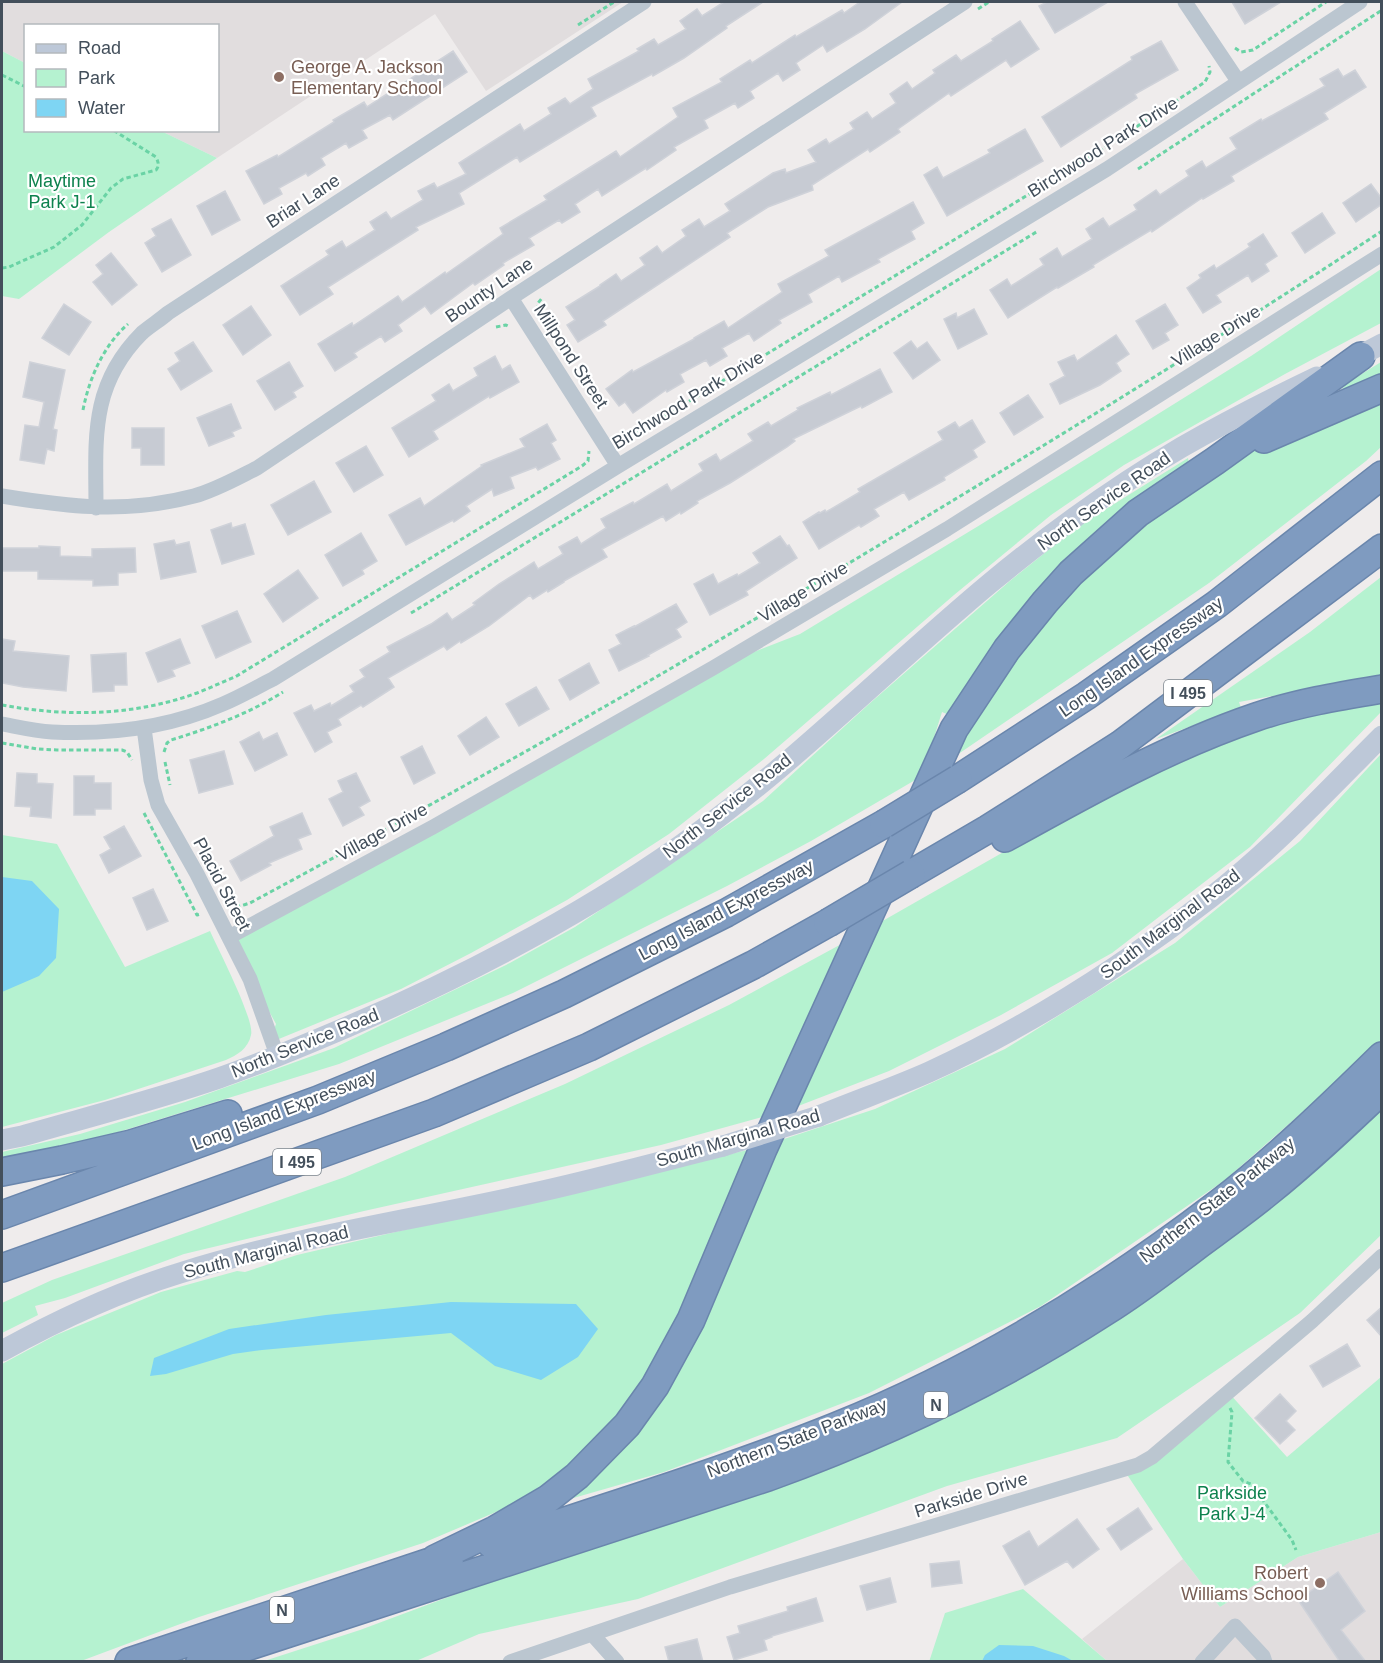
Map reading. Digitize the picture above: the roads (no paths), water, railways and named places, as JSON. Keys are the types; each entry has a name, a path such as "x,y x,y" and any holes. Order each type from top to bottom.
{"highway":[{"path":"435,1559 495,1530 548,1499 577,1476 627,1425 656,1386 691,1320 768,1139 954,729 1007,649 1071,573 1138,513 1371,350"},
{"path":"1215,461 1382,388"},
{"name":"Long Island Expressway","path":"2,1215 318,1100 446,1047 564,994 726,913 884,825 1086,696 1207,611 1382,475"},
{"name":"I 495","path":"2,1268 434,1113 589,1047 753,965 911,874 991,837 1120,745 1382,548"},
{"path":"991,837 1196,739 1258,716 1325,699 1382,689"},
{"name":"Northern State Parkway","path":"129,1662 435,1559 524,1535 748,1460 846,1422 914,1392 1056,1315 1130,1268 1219,1203 1288,1146 1382,1056"},
{"name":"Northern State Parkway","path":"200,1662 768,1477 814,1461 926,1410 985,1381 1062,1338 1141,1288 1268,1192 1382,1090"},
{"path":"2,1172 131,1144 235,1112 318,1100"}],"main road":[{"name":"North Service Road","path":"2,1140 33,1133 220,1077 434,989 513,948 622,884 682,844 776,771 991,583 1088,508 1179,449 1262,403 1371,350"},
{"name":"South Marginal Road","path":"2,1351 114,1297 179,1273 270,1248 530,1194 723,1146 819,1116 928,1072 1025,1023 1119,965 1211,898 1288,831 1382,736"}],"street":[{"name":"Briar Lane","path":"96,508 96,426 102,398 119,361 142,333 178,307 644,2"},
{"name":"Bounty Lane","path":"2,496 54,505 96,508 144,506 194,495 223,485 257,468 511,298 965,2"},
{"path":"1185,2 1238,81"},
{"name":"Birchwood Park Drive","path":"2,724 50,732 144,728 225,704 273,679 1107,169 1360,2"},
{"name":"Village Drive","path":"229,938 433,827 723,662 947,529 1382,254"},
{"name":"Millpond Street","path":"511,298 618,466"},
{"name":"Placid Street","path":"144,728 151,780 158,805 250,979 277,1055"},
{"name":"Parkside Drive","path":"510,1662 730,1587 1138,1465 1152,1457 1312,1321 1382,1256"},
{"path":"1202,1662 1235,1626 1263,1656 1265,1662"},
{"path":"592,1634 617,1662"}],"water":[{"path":"2,877 32,881 59,909 56,958 39,976 2,992"},
{"path":"451,1302 576,1304 598,1329 578,1357 541,1380 495,1366 451,1333 233,1354 166,1374 150,1376 154,1358 229,1329 326,1315"},
{"path":"999,1645 1033,1646 1073,1661 982,1661 985,1655"}],"place":[{"name":"George A. Jackson Elementary School","path":"279,77"},
{"name":"Robert Williams School","path":"1320,1583"}],"park label":[{"name":"Maytime Park J-1","path":"62,192"},
{"name":"Parkside Park J-4","path":"1232,1503"}]}
